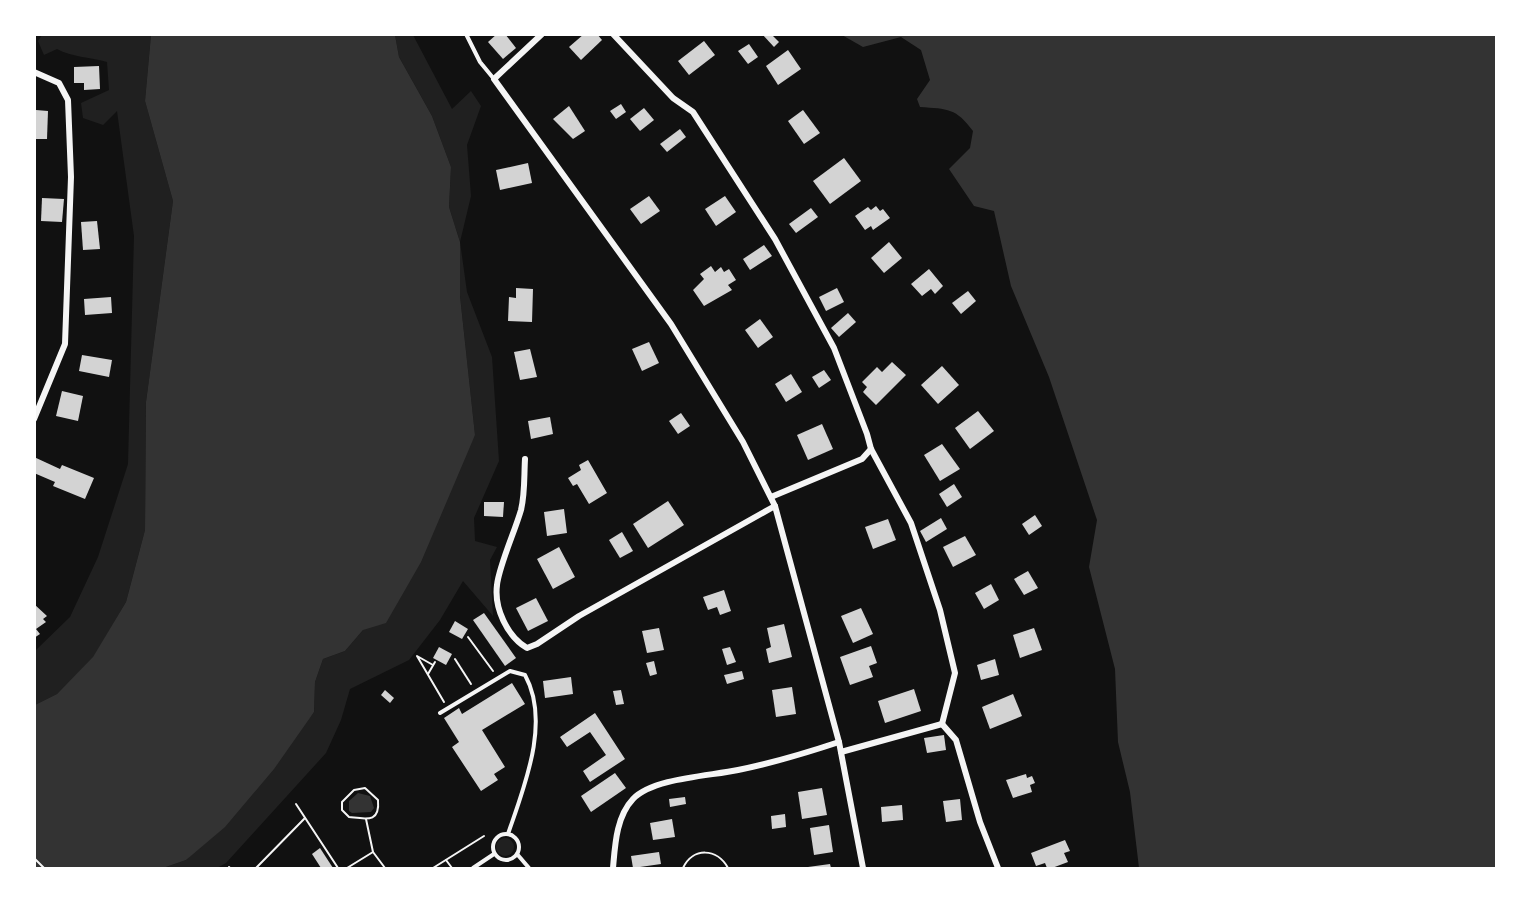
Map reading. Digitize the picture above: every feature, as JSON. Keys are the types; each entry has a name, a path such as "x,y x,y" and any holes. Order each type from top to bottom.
{"street":[{"path":"542,34 494,79 671,324 743,442 776,506 839,742 863,868"},
{"path":"613,34 673,98 693,112 775,239 834,348 871,449 911,523 940,610 955,673 942,724"},
{"path":"34,72 59,83 68,100 71,177 64,344 34,419"},
{"path":"771,497 861,459 871,449"},
{"path":"525,459 522,506 497,585 500,607 506,625 515,641 527,648 776,506"},
{"path":"841,752 942,724"},
{"path":"942,724 956,740 980,822 998,868"},
{"path":"613,868 616,837 623,817 633,800 648,789 738,770 839,742"}],"lane":[{"path":"466,34 480,62 494,79"},
{"path":"440,713 510,672 525,675 531,686 535,717 532,750 524,786 508,834"},
{"path":"494,854 494,839 508,834"},
{"path":"494,854 508,860 517,854 519,844 508,834"},
{"path":"473,868 494,854"},
{"path":"517,854 529,868"}],"path":[{"path":"468,637 498,678"},
{"path":"428,674 434,663 417,656 448,708"},
{"path":"454,659 476,692"},
{"path":"365,788 378,800 379,810 376,815 366,818 349,817 342,810 342,802 354,790 365,788"},
{"path":"296,804 338,868"},
{"path":"256,868 305,818"},
{"path":"366,818 374,852 385,868"},
{"path":"433,868 484,836"},
{"path":"347,868 374,852"},
{"path":"683,868 688,859 696,853 707,852 716,856 728,868"},
{"path":"34,858 44,868"},
{"path":"446,860 452,868"}],"shaded area":[{"path":"42,35 151,35 145,101 173,201 146,402 145,530 126,602 93,658 57,694 35,705 35,651 70,617 98,557 128,464 134,236 117,111 103,125 83,118 81,103 109,90 107,62 57,49 44,55 38,41"},
{"path":"151,35 395,35 399,57 432,116 451,167 449,207 460,242 460,296 475,435 421,562 386,623 363,630 345,651 323,659 315,682 314,712 274,769 225,827 186,860 163,868 35,868 35,705 57,694 93,657 126,602 145,530 146,402 173,201 145,101"},
{"path":"395,35 413,35 452,109 471,91 481,106 467,145 471,196 460,242 449,207 451,167 432,116 399,57"},
{"path":"842,35 1496,35 1496,868 1139,868 1130,792 1118,742 1115,669 1089,567 1097,520 1049,377 1011,286 994,211 974,206 949,169 970,148 973,131 951,111 920,107 917,99 930,80 921,50 901,37 863,47"},
{"path":"460,242 467,292 492,357 499,461 474,518 475,541 497,547 490,560 493,616 463,581 440,620 409,660 350,689 341,720 326,753 226,863 217,868 163,868 186,860 314,712 315,682 323,659 345,651 363,630 475,435 460,296"},
{"path":"358,793 370,796 374,808 371,812 352,813 349,811 349,801"},
{"path":"501,838 509,838 514,843 512,854 501,856 496,851 496,843"}],"building":[{"path":"497,34 505,34 516,48 503,59 488,42"},
{"path":"584,34 597,34 602,40 581,60 569,47"},
{"path":"762,34 771,34 779,42 774,47"},
{"path":"704,41 715,55 689,75 678,61"},
{"path":"749,44 758,57 748,64 738,51"},
{"path":"788,50 801,69 778,85 766,66"},
{"path":"99,66 100,89 84,90 84,83 74,83 74,67"},
{"path":"621,104 626,112 616,119 610,111"},
{"path":"569,106 585,131 573,139 553,119"},
{"path":"644,108 654,120 640,131 630,119"},
{"path":"36,110 48,111 47,139 34,139"},
{"path":"803,110 820,133 804,144 788,121"},
{"path":"680,129 686,137 667,152 660,144"},
{"path":"844,158 861,181 830,204 813,181"},
{"path":"528,163 532,183 500,190 496,170"},
{"path":"649,196 660,211 641,224 630,209"},
{"path":"725,196 736,212 716,226 705,209"},
{"path":"42,198 64,199 62,222 41,221"},
{"path":"876,206 880,211 883,209 890,218 873,230 871,226 865,230 855,216 868,207 871,210"},
{"path":"811,208 818,217 796,233 789,224"},
{"path":"97,221 100,249 83,250 81,222"},
{"path":"889,242 902,258 884,273 871,258"},
{"path":"764,245 772,256 750,270 743,259"},
{"path":"711,266 715,272 721,267 724,272 729,269 736,280 728,285 732,290 704,306 693,290 704,279 700,274"},
{"path":"929,269 943,286 935,294 931,289 922,296 911,284"},
{"path":"516,288 533,289 532,322 508,321 509,297 516,298"},
{"path":"837,288 844,302 826,311 819,297"},
{"path":"968,291 976,301 961,314 952,303"},
{"path":"111,297 112,313 85,315 84,299"},
{"path":"848,313 856,322 839,337 831,328"},
{"path":"760,319 773,337 758,348 745,330"},
{"path":"649,342 659,363 642,371 632,349"},
{"path":"530,349 537,377 520,380 514,352"},
{"path":"82,355 112,360 109,377 79,371"},
{"path":"892,362 906,375 876,405 863,392 867,387 862,382 877,367 882,372"},
{"path":"942,366 959,385 938,404 921,385"},
{"path":"824,370 831,380 819,388 812,377"},
{"path":"791,374 802,392 786,402 775,384"},
{"path":"62,391 83,396 78,421 56,416"},
{"path":"978,411 994,431 970,449 955,428"},
{"path":"681,413 690,426 678,434 669,421"},
{"path":"550,417 553,434 531,439 528,421"},
{"path":"822,424 833,449 808,460 797,435"},
{"path":"942,444 960,469 940,481 924,455"},
{"path":"34,457 60,469 62,465 94,478 85,499 53,486 55,482 34,473"},
{"path":"588,460 607,493 589,504 577,484 573,486 568,478 581,470 579,465"},
{"path":"954,484 962,497 947,507 939,494"},
{"path":"668,501 684,525 648,548 633,524"},
{"path":"484,502 504,502 503,517 484,516"},
{"path":"564,509 567,533 547,536 544,512"},
{"path":"1035,515 1042,526 1029,535 1022,524"},
{"path":"941,518 947,529 926,542 920,531"},
{"path":"888,519 896,540 873,549 865,527"},
{"path":"622,532 633,551 620,558 609,540"},
{"path":"965,536 976,555 953,567 943,547"},
{"path":"559,547 575,577 553,589 537,559"},
{"path":"1028,571 1038,588 1024,595 1014,579"},
{"path":"991,584 999,600 984,609 975,593"},
{"path":"724,590 731,611 720,615 717,607 708,610 703,597"},
{"path":"536,598 548,621 528,631 516,608"},
{"path":"34,604 47,616 43,619 46,622 36,629 40,634 34,638"},
{"path":"861,608 873,634 853,643 841,616"},
{"path":"484,613 516,658 505,666 473,620"},
{"path":"455,621 468,629 462,639 449,632"},
{"path":"784,624 792,657 769,663 766,649 771,647 767,628"},
{"path":"659,628 664,650 647,653 642,631"},
{"path":"1034,628 1042,650 1020,658 1013,635"},
{"path":"871,646 877,663 869,666 873,677 850,685 840,657"},
{"path":"439,647 452,654 446,665 433,658"},
{"path":"730,647 736,662 727,665 722,649"},
{"path":"995,659 999,675 981,680 977,665"},
{"path":"654,661 657,674 650,676 646,663"},
{"path":"742,671 744,679 727,684 724,675"},
{"path":"571,677 573,694 545,698 543,681"},
{"path":"512,683 525,704 482,730 505,767 494,774 498,780 481,791 452,747 459,742 444,718 459,708 462,714"},
{"path":"792,687 796,714 776,717 772,690"},
{"path":"914,689 921,711 885,723 878,701"},
{"path":"385,690 394,698 390,703 381,695"},
{"path":"621,690 624,704 616,705 613,691"},
{"path":"1013,694 1022,716 990,729 982,707"},
{"path":"595,713 625,759 590,782 583,771 606,755 590,732 567,747 560,737"},
{"path":"944,735 946,750 927,753 924,738"},
{"path":"615,773 626,788 591,812 581,796"},
{"path":"1026,774 1027,778 1032,776 1035,783 1030,785 1032,792 1013,798 1006,780"},
{"path":"822,788 827,815 802,819 798,792"},
{"path":"685,797 686,804 670,807 669,799"},
{"path":"960,799 962,820 946,822 943,801"},
{"path":"902,805 903,820 882,822 881,807"},
{"path":"785,814 786,827 772,829 771,816"},
{"path":"672,819 675,837 653,840 650,823"},
{"path":"829,825 833,852 814,855 810,828"},
{"path":"1065,840 1070,851 1064,853 1068,862 1052,868 1047,868 1045,863 1036,866 1031,853"},
{"path":"320,848 333,868 321,868 312,854"},
{"path":"659,852 661,864 633,868 631,856"},
{"path":"830,864 831,868 808,868 808,867"}]}
